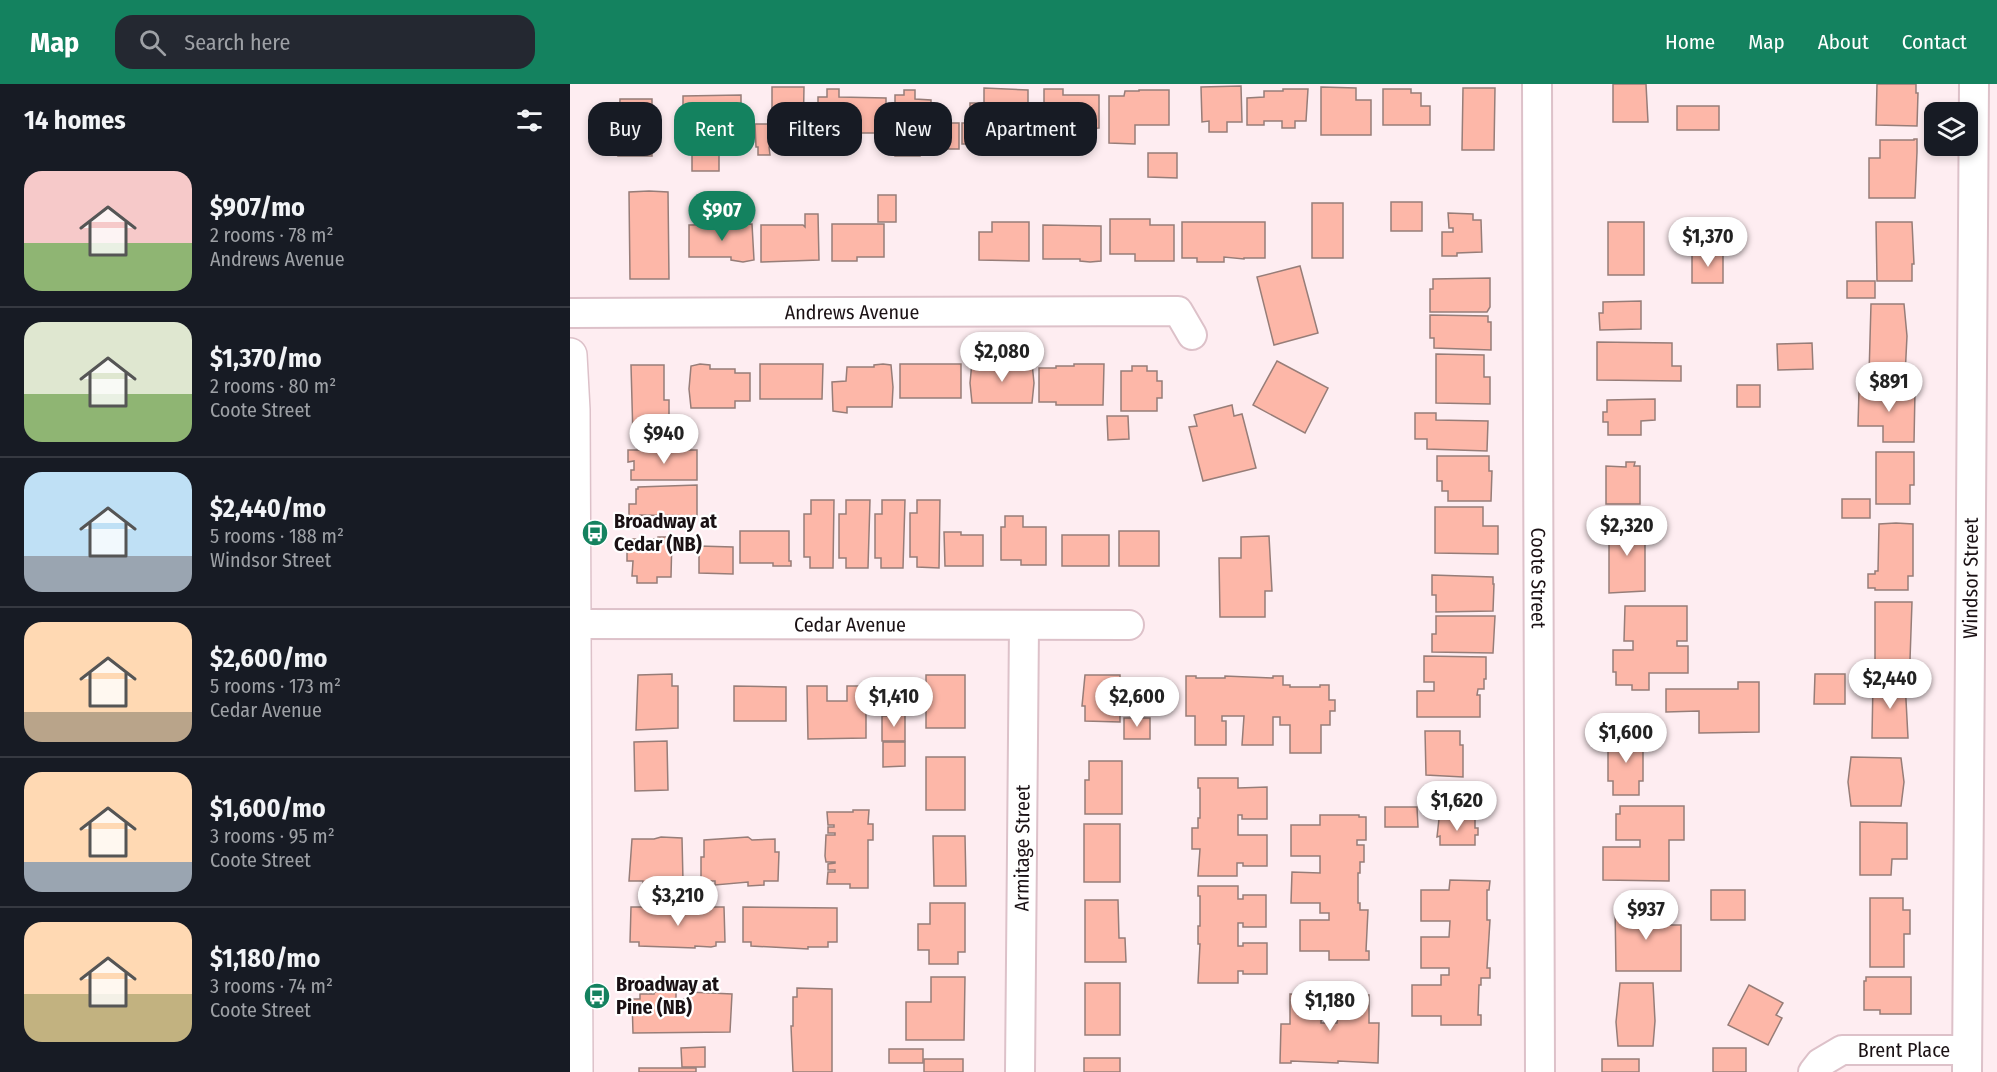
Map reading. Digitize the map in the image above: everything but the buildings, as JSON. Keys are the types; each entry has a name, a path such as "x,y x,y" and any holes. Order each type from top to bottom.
{"street":[{"name":"Coote Street","path":"1537,84 1540,1072"},
{"name":"Windsor Street","path":"1967,1061 1974,84"},
{"name":"Andrews Avenue","path":"570,313 1178,311 1192,335"},
{"path":"570,356 573,422 571,624 573,970 576,1072"},
{"name":"Cedar Avenue","path":"571,624 1130,625"},
{"name":"Armitage Street","path":"1020,1072 1024,626"},
{"name":"Brent Place","path":"1813,1072 1820,1063 1842,1050 1967,1061"}],"place":[{"name":"Broadway at Cedar (NB)","path":"595,533"},
{"name":"Broadway at Pine (NB)","path":"597,996"}]}
